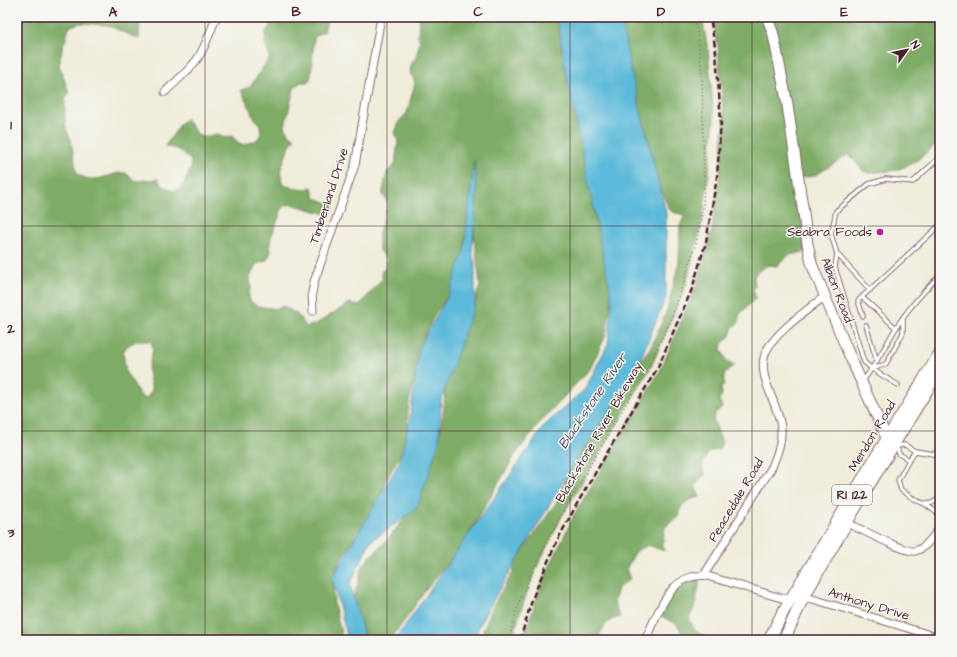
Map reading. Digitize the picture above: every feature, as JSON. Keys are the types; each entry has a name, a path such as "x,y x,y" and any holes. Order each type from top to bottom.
{"main road":[{"name":"Mendon Road","path":"784,640 803,598 892,443 919,386 936,375 940,353"},
{"name":"Mendon Road","path":"770,640 782,612 892,443"}],"street":[{"path":"165,92 185,73 197,58 207,41 216,17"},
{"name":"Timberland Drive","path":"313,311 312,293 314,282 355,164 381,17"},
{"name":"Albion Road","path":"767,17 773,33 787,102 807,242 812,265 861,383 892,443"},
{"name":"Peacedale Road","path":"704,575 772,467 778,451 781,440 781,427 777,411 764,376 765,354 771,344 788,325 824,297"},
{"path":"847,523 900,548 912,551 921,548 940,528"},
{"path":"645,640 665,599 680,582 691,577 704,575"},
{"name":"Anthony Drive","path":"704,575 781,598 813,599 940,638"}],"lane":[{"path":"898,384 872,369 864,362 835,267 837,254 831,234 836,211 869,184 886,179 913,182 940,157"},
{"path":"863,316 858,302 862,297 940,225"},
{"path":"837,254 870,290"},
{"path":"861,383 872,369 903,317 924,291 940,275"},
{"path":"862,297 896,328"},
{"path":"872,369 886,364 903,333 903,317"},
{"path":"866,325 876,362"},
{"path":"892,443 906,445 915,451 934,454 940,458"},
{"path":"892,443 899,454 909,460"},
{"path":"915,451 898,480 901,490 940,515"},
{"path":"925,504 932,504 940,496"}],"path":[{"name":"Blackstone River Bikeway","path":"509,640 519,602 536,564 562,514 651,361 670,322 697,239 703,209 704,185 702,75 697,32 693,17"}],"green space":[{"path":"17,17 140,17 139,39 107,25 80,23 71,26 68,30 63,44 59,65 69,93 65,99 66,129 71,140 77,174 82,177 94,179 103,178 117,173 126,173 136,181 158,179 161,185 173,191 182,188 191,169 191,160 177,149 165,146 182,122 186,119 197,134 202,137 219,134 224,138 232,136 239,143 244,145 257,140 261,134 260,125 252,115 241,90 250,87 270,57 265,45 266,31 274,17 328,17 324,32 320,33 314,38 311,76 309,82 301,82 294,88 285,126 288,134 295,138 290,145 280,171 282,182 286,186 304,190 312,187 315,198 332,204 333,206 330,215 291,204 283,206 270,240 271,252 266,261 256,264 250,277 251,288 249,299 256,306 277,309 283,306 297,314 306,327 316,324 350,303 359,306 383,278 381,272 386,267 387,259 379,251 379,232 388,205 383,195 383,191 387,172 395,165 398,141 395,133 399,121 407,113 415,83 410,73 411,64 416,58 420,40 418,36 419,17 562,17 613,291 605,337 590,369 541,421 515,455 463,544 425,591 390,640 361,640 353,600 363,566 390,537 415,504 439,438 444,406 447,366 454,345 474,306 480,285 473,224 459,273 453,288 435,314 425,334 409,402 406,439 403,450 386,480 376,505 340,560 333,584 334,604 343,640 17,640","holes":["136,341 151,341 153,349 148,371 152,391 146,399 140,395 126,373 123,352 127,346"]},
{"path":"618,17 702,17 708,50 714,120 709,174 702,221 686,285 652,365 562,516 534,573 519,616 513,640 479,640 494,604 512,574 518,558 558,500 574,459 617,394 652,345 667,310 679,262 680,226 685,215 672,212 668,207 655,175"},
{"path":"713,17 940,17 940,141 915,162 897,170 869,173 863,171 849,154 814,176 797,178 805,252 789,255 777,266 768,265 757,272 754,277 755,285 753,289 756,298 739,315 739,322 733,327 730,336 722,344 721,349 727,362 735,365 724,375 724,384 721,388 722,395 719,399 722,408 716,412 713,419 722,442 719,449 709,452 703,462 702,468 705,475 699,480 695,487 700,497 692,499 682,505 679,512 679,517 665,527 663,540 664,551 648,545 636,551 626,569 630,579 618,588 614,603 620,617 608,622 597,640 523,640 541,585 574,515 661,369 697,284 712,231 721,166 724,121 718,47"},
{"path":"699,576 699,586 696,599 697,602 689,618 695,631 711,640 681,640 683,635 677,624 659,615 676,585"}],"water":[{"name":"Blackstone River","path":"557,17 620,17 631,71 666,213 666,297 634,375 576,460 484,616 473,640 395,640 545,425 585,389 608,344 612,300 566,72"},
{"path":"474,160 477,193 472,252 475,264 475,302 441,401 439,442 417,508 370,542 350,584 365,640 348,640 332,578 399,463 410,419 419,347 449,294 464,251"}],"railway":[{"path":"520,640 533,597 558,539 578,502 658,367 692,289 706,242 717,177 721,121 716,52 710,17"}],"place":[{"name":"Seabra Foods","path":"880,232"}]}
